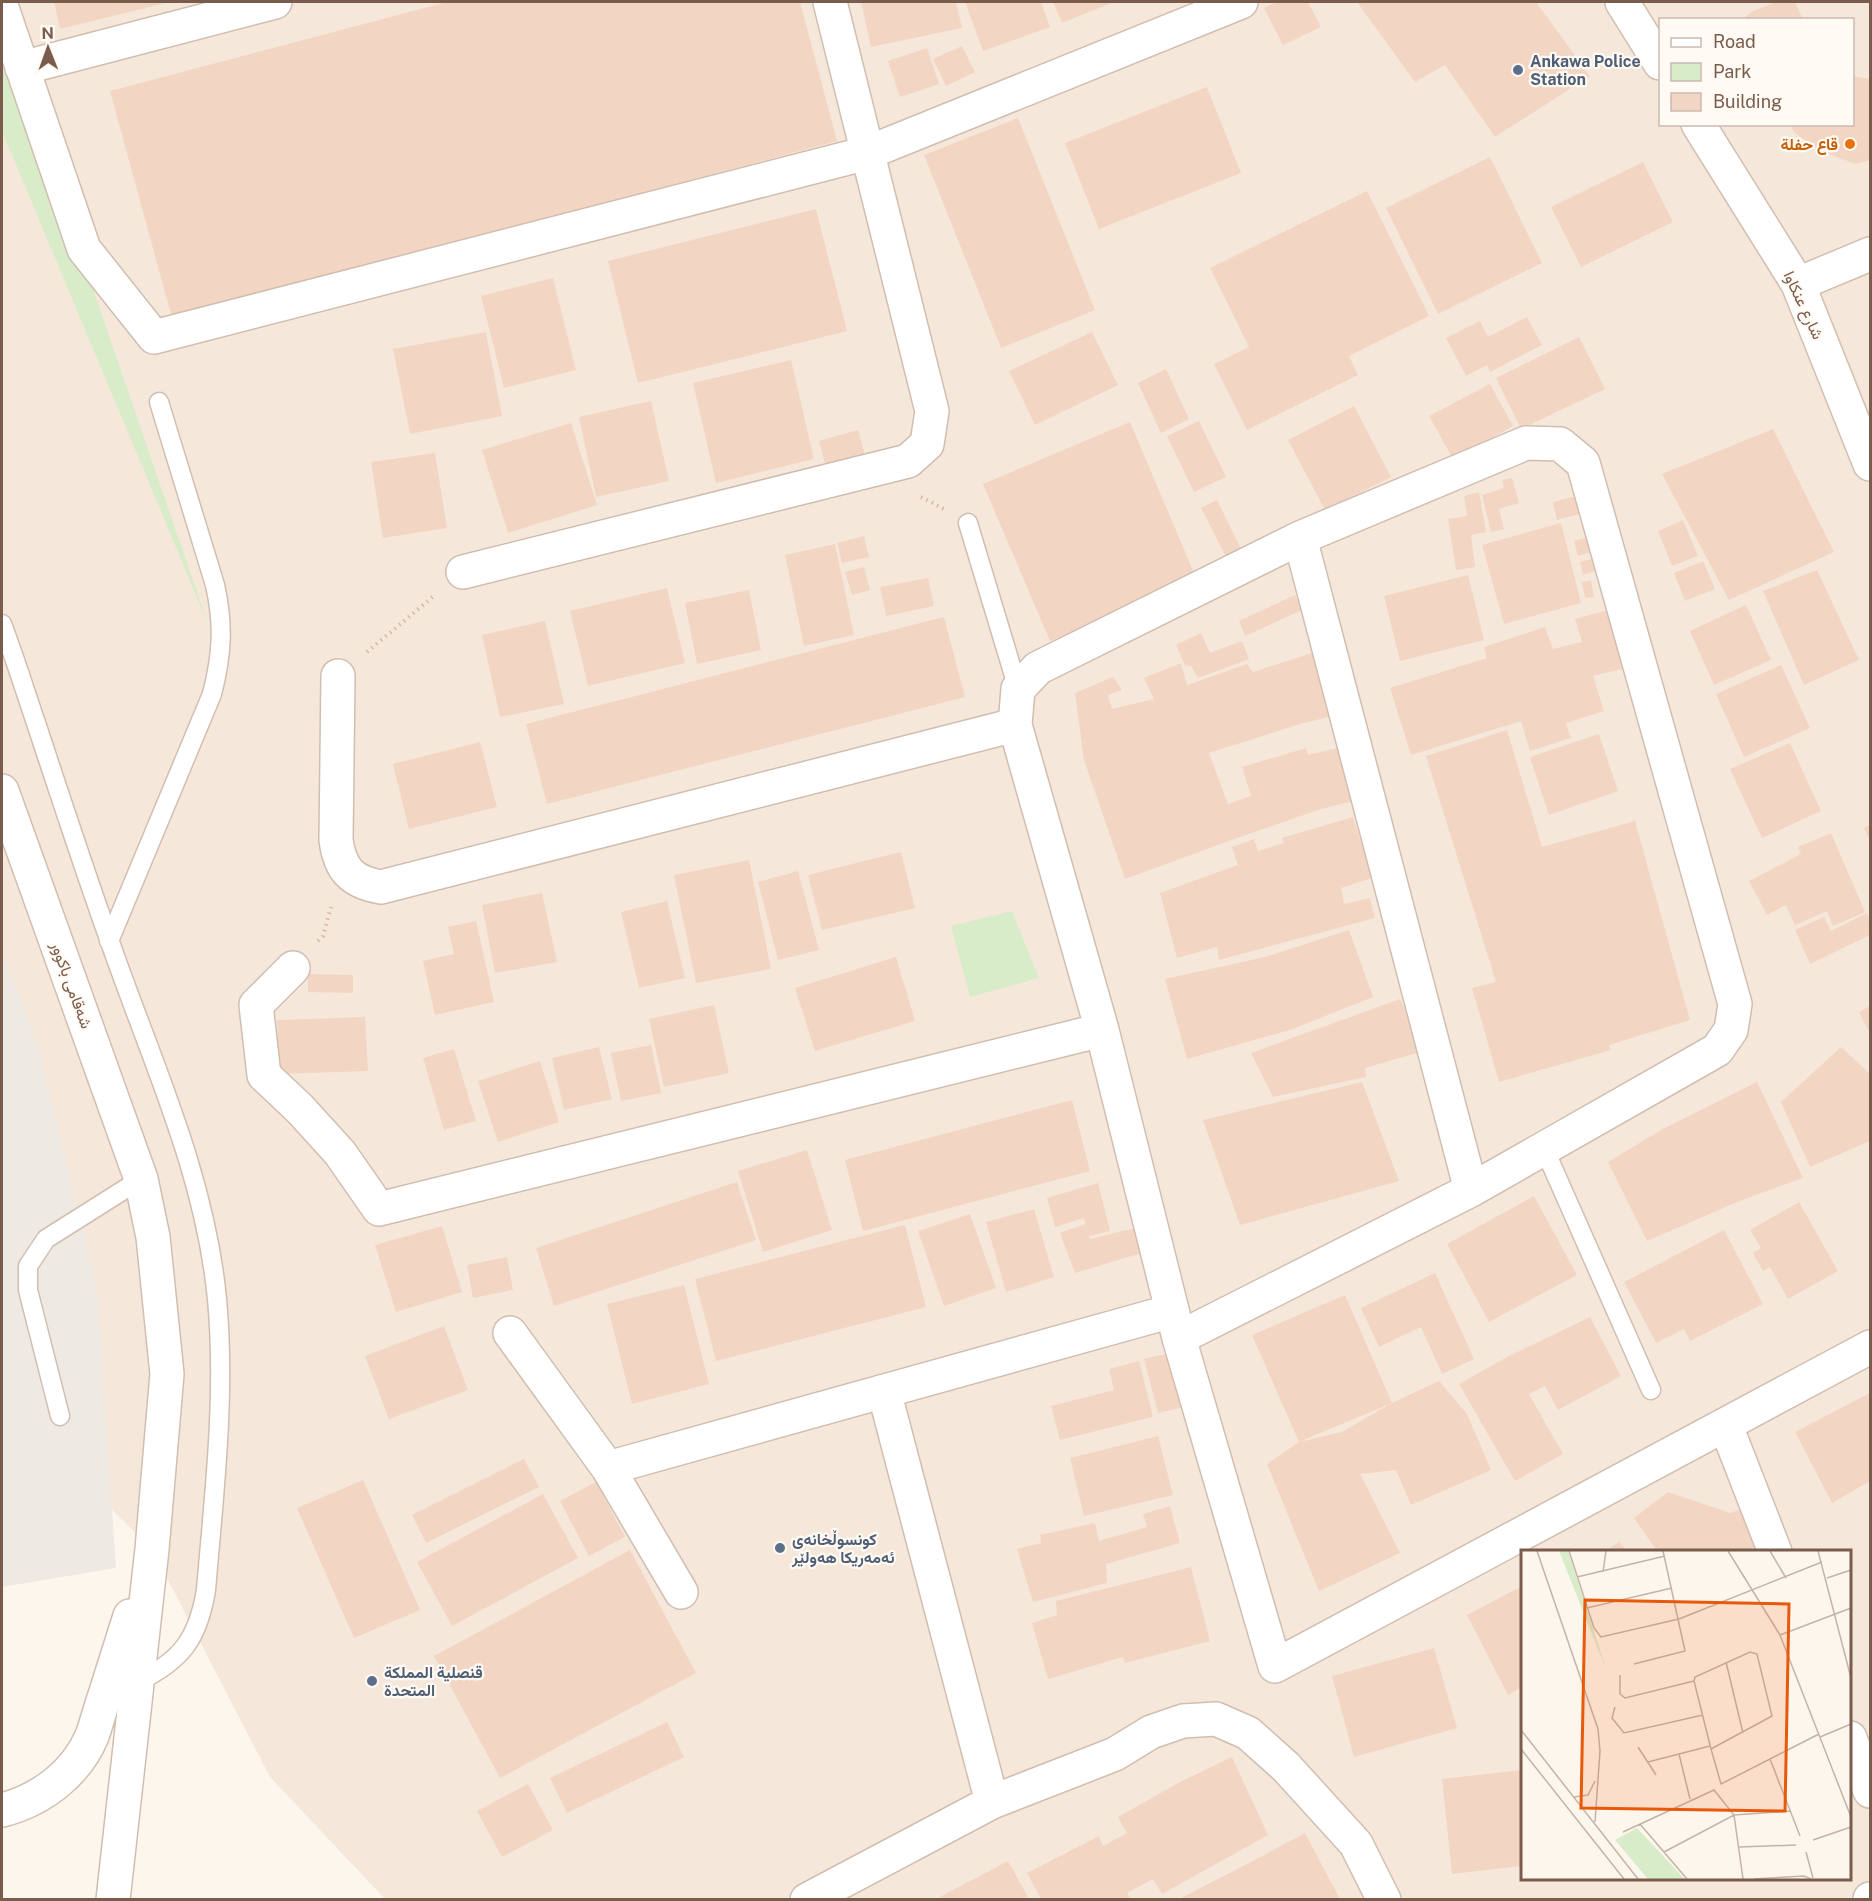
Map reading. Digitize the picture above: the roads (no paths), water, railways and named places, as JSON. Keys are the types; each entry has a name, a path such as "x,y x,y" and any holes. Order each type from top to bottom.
{"street":[{"path":"22,68 275,2"},
{"path":"463,572 908,461 927,444 932,411 830,2"},
{"path":"2,8 84,249 154,337 867,153 1241,2"},
{"path":"1622,2 1659,61"},
{"name":"شارع عنكاوا","path":"1699,126 1798,284 1870,464"},
{"path":"1798,284 1870,254"},
{"path":"608,1468 884,1391 1175,1324 1471,1190 1717,1050 1731,1030 1735,1004 1583,464 1560,444 1526,443 1300,538 1038,668 1018,689 1015,725 1101,1030 1175,1324 1275,1666 1870,1347"},
{"path":"1300,538 1471,1190"},
{"path":"338,676 336,840 341,861 354,878 381,887 1015,725"},
{"name":"شەقامی باکوور","path":"2,791 141,1179 153,1237 166,1374 152,1549"},
{"path":"293,968 256,1005 264,1075 300,1109 340,1153 379,1209 1101,1030"},
{"path":"510,1333 608,1468 681,1592"},
{"path":"884,1391 992,1802"},
{"path":"1726,1426 1775,1550"},
{"path":"113,1899 152,1549"},
{"path":"2,1810 26,1803 60,1780 91,1737 152,1549"},
{"path":"807,1899 992,1802 1115,1754 1151,1732 1183,1721 1216,1719 1248,1733 1286,1767 1356,1844 1384,1899"},
{"path":"1851,1741 1870,1791"}],"lane":[{"path":"110,941 212,694 219,667 222,640 221,612 215,585 159,402"},
{"path":"968,523 1018,689"},
{"path":"2,624 110,941 175,1115 194,1175 208,1236 217,1298 221,1360 220,1423 202,1614 192,1636 178,1656 159,1671 137,1682"},
{"path":"1544,1148 1652,1390"},
{"path":"60,1416 28,1290 28,1266 46,1239 141,1179"}],"place":[{"name":"Ankawa Police Station","path":"1518,70"},
{"name":"قاع حفلة","path":"1850,144"},
{"name":"کونسوڵخانەی ئەمەریکا هەولێر","path":"780,1548"},
{"name":"قنصلية المملكة المتحدة","path":"372,1681"}]}
